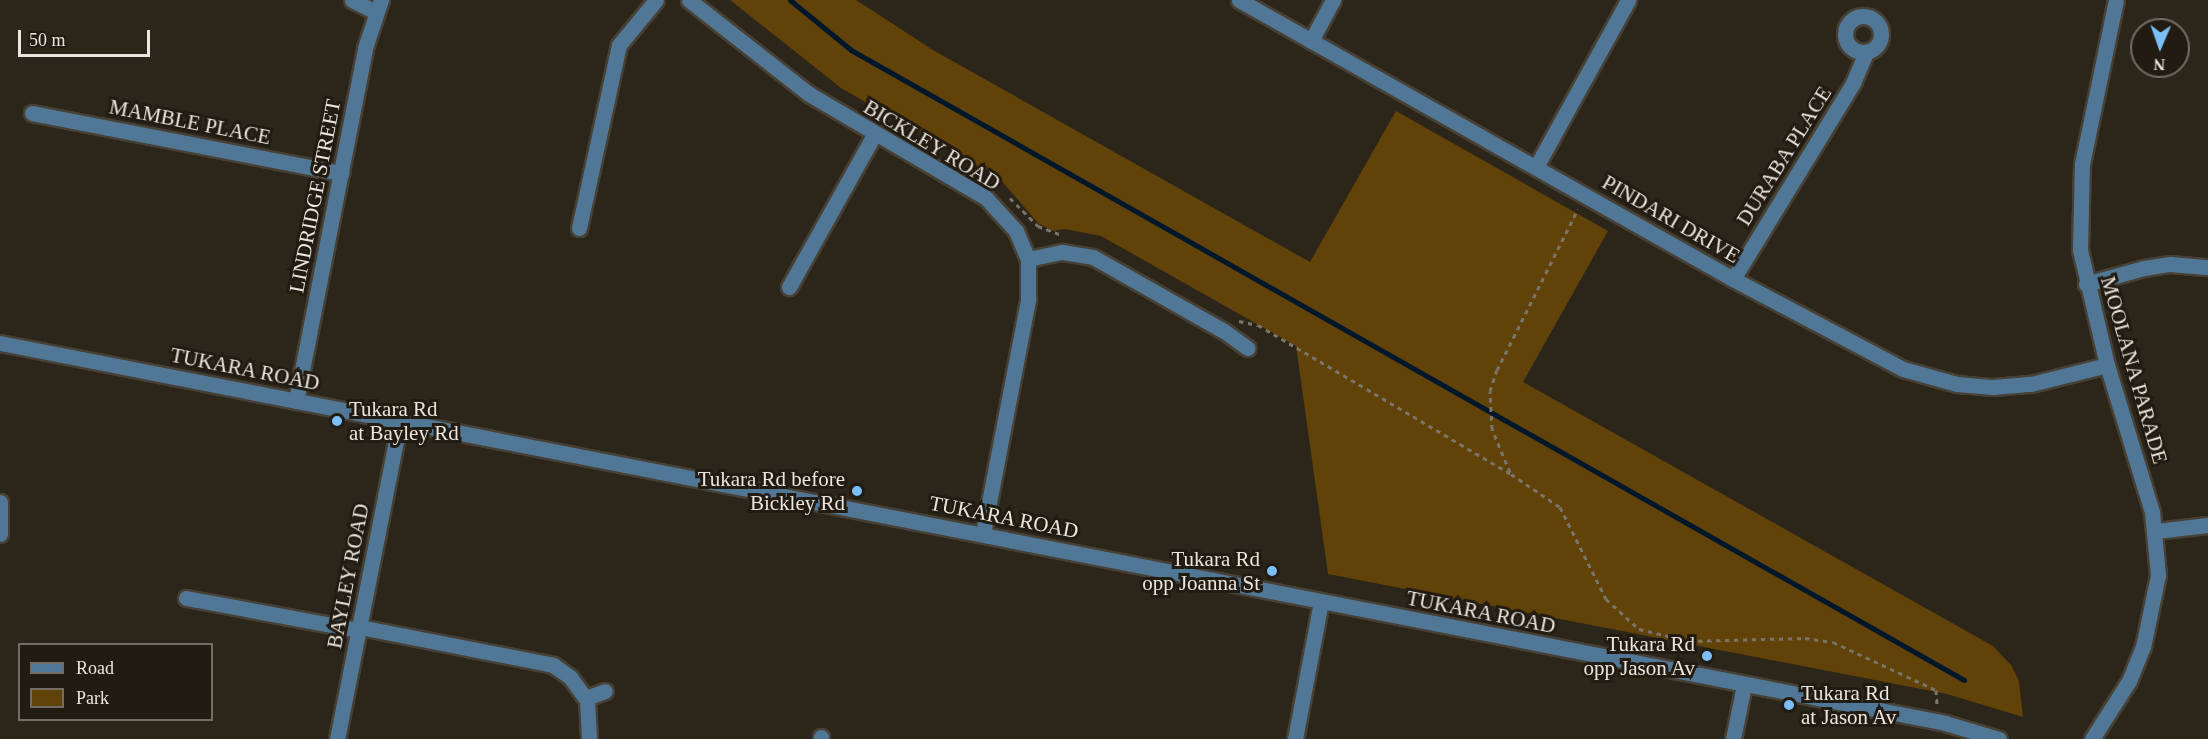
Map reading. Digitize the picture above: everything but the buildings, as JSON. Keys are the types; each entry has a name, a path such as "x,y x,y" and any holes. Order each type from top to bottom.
{"street":[{"path":"352,0 378,6"},
{"path":"579,228 619,45 656,0"},
{"name":"BICKLEY ROAD","path":"689,0 785,77 874,135 986,198 1007,218 1028,259 1028,300 983,534"},
{"name":"PINDARI DRIVE","path":"1239,0 1733,279 1885,362 1937,380 2012,387 2107,365"},
{"path":"1311,41 1333,0"},
{"path":"1536,167 1628,0"},
{"name":"MOOLANA PARADE","path":"2092,739 2129,681 2148,632 2157,588 2156,531 2138,458 2107,365 2086,284 2080,250 2079,186 2116,0"},
{"name":"LINDRIDGE STREET","path":"296,401 341,173 378,6"},
{"name":"DURABA PLACE","path":"1733,279 1853,83 1866,52"},
{"name":"MAMBLE PLACE","path":"32,113 341,173"},
{"path":"789,287 874,135"},
{"path":"1028,259 1062,252 1093,257 1224,331 1247,348"},
{"path":"2086,284 2144,268 2170,264 2208,267"},
{"name":"TUKARA ROAD","path":"0,343 1945,723 1999,739"},
{"name":"BAYLEY ROAD","path":"338,739 400,422"},
{"path":"0,502 0,534"},
{"path":"2156,531 2208,525"},
{"path":"186,598 540,661 563,671 585,698 591,715 589,739"},
{"path":"1295,739 1322,602"},
{"path":"1733,739 1744,685"},
{"path":"585,698 604,691"}],"path":[{"path":"1007,196 1038,225 1066,237"},
{"path":"1511,474 1492,429 1490,391 1497,370 1577,211"},
{"path":"1234,320 1258,325 1511,474 1560,507 1606,599 1639,629 1689,641 1805,638 1833,642 1936,690 1934,700 1948,706"}],"green space":[{"path":"730,0 856,0 933,50 1310,262 1396,111 1608,231 1523,382 1993,646 2011,665 2019,681 2023,717 1947,694 1328,574 1296,346 1101,236 1065,229 1053,231 1038,223 1000,179 841,88"}],"waterway":[{"path":"790,0 851,50 1964,680"}],"place":[{"name":"Tukara Rd at Bayley Rd","path":"337,421"},
{"name":"Tukara Rd before Bickley Rd","path":"857,491"},
{"name":"Tukara Rd opp Joanna St","path":"1272,571"},
{"name":"Tukara Rd opp Jason Av","path":"1707,656"},
{"name":"Tukara Rd at Jason Av","path":"1789,705"}]}
